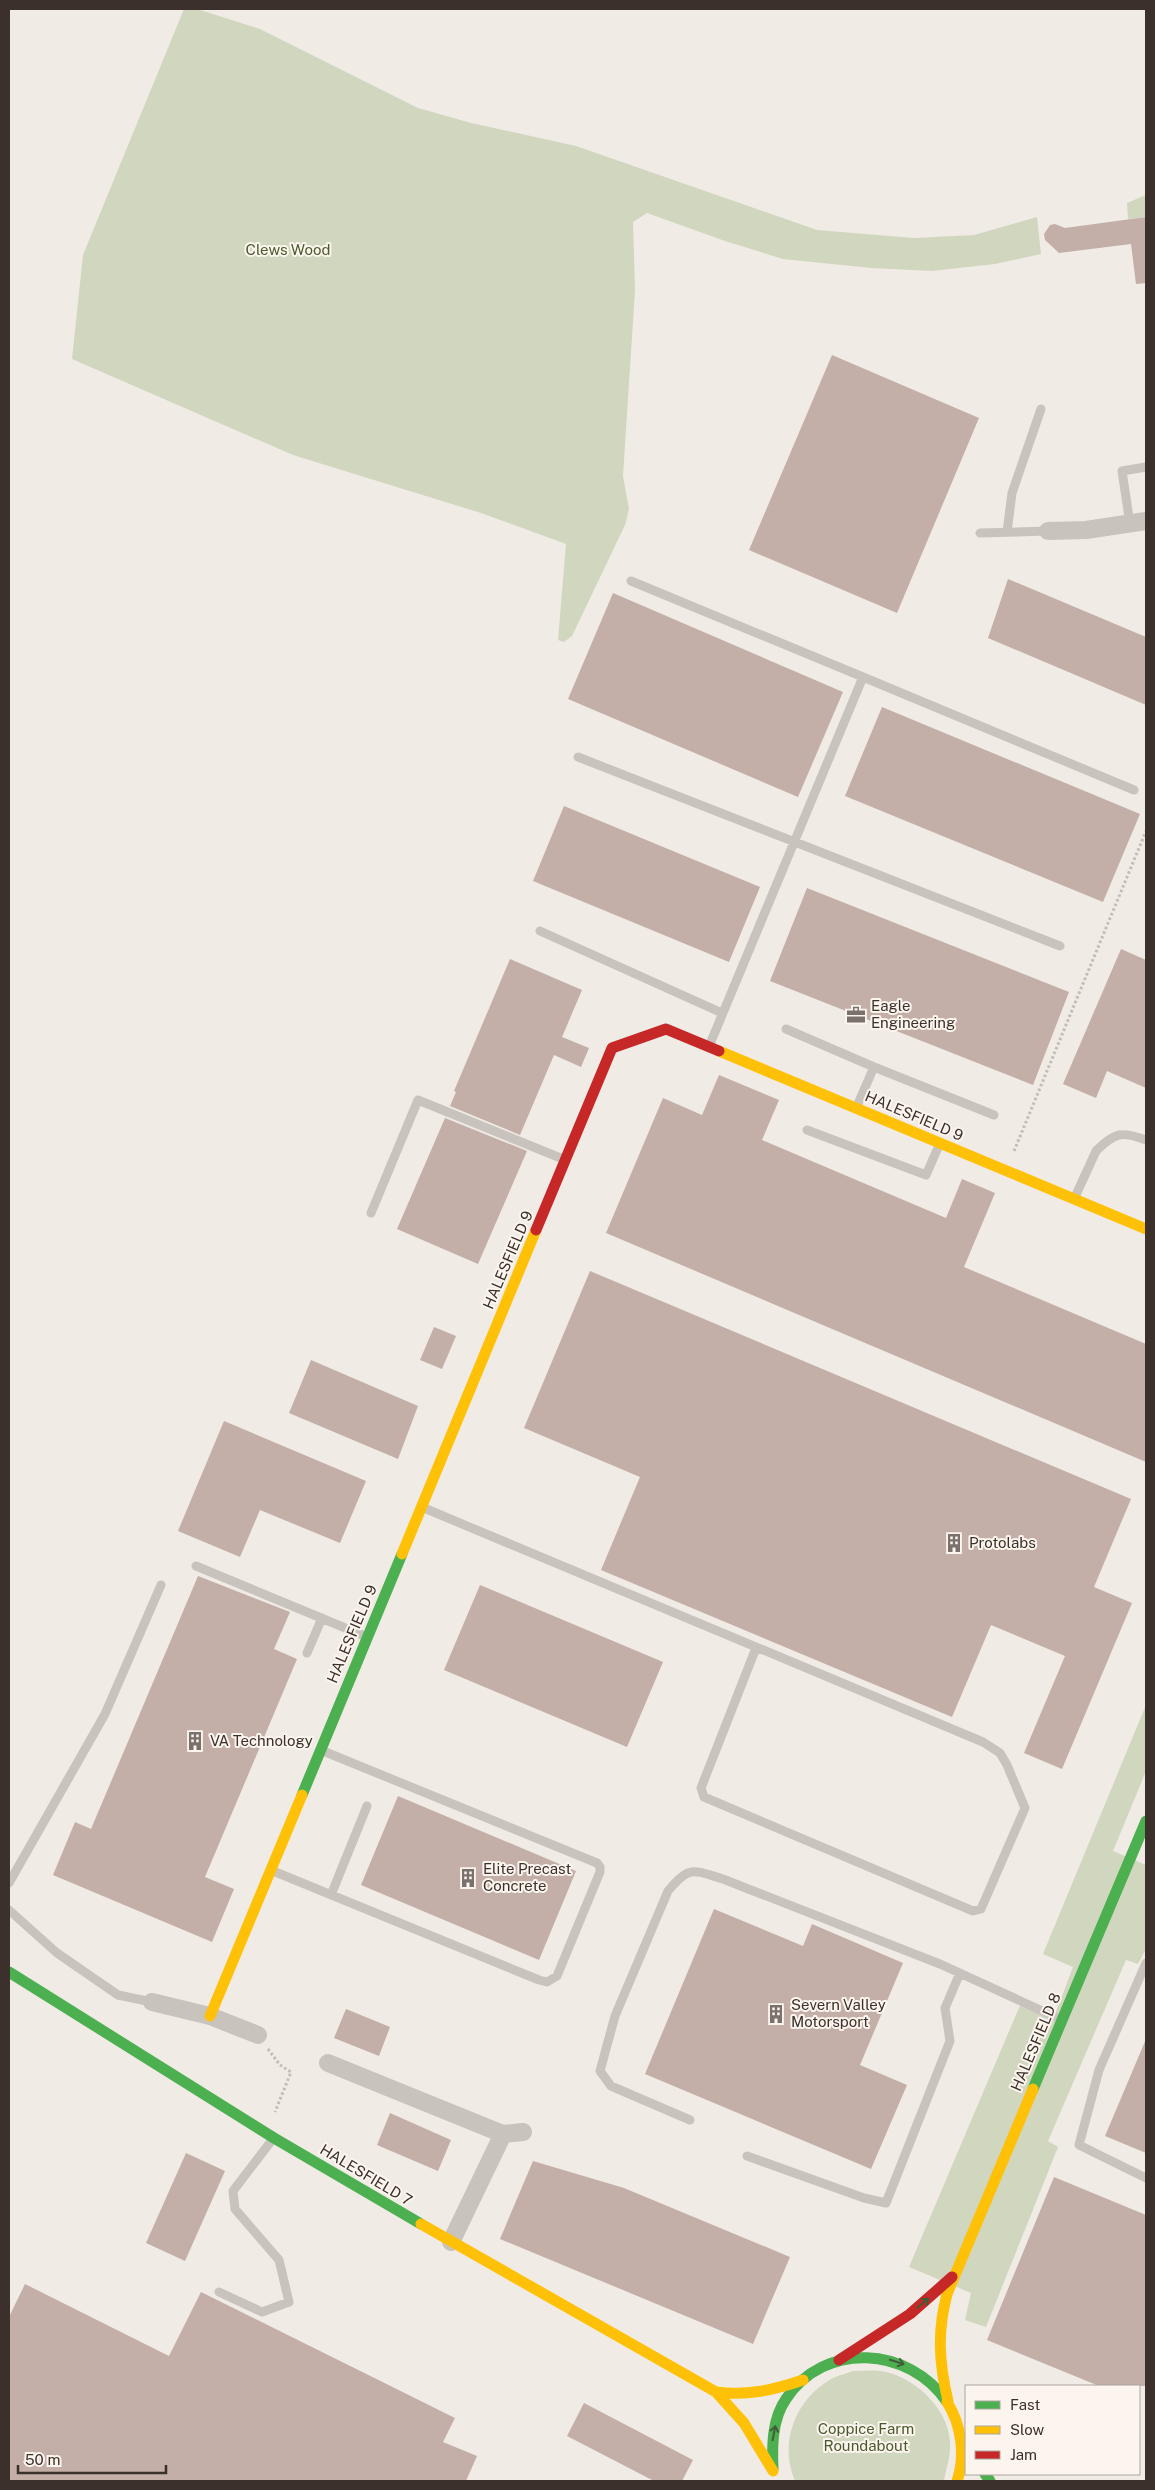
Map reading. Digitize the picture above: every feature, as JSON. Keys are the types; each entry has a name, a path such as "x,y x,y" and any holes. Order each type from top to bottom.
{"street":[{"path":"1048,531 1086,530 1138,522"},
{"name":"HALESFIELD 9","path":"210,2016 612,1048 666,1029 1146,1229"},
{"name":"HALESFIELD 8","path":"948,2401 937,2347 942,2310 954,2276 1062,2020 1142,1843 1146,1821"},
{"name":"HALESFIELD 7","path":"9,1972 274,2138 451,2242 716,2392 744,2423 775,2476"},
{"path":"152,2002 210,2016 258,2035"},
{"path":"328,2063 503,2134 522,2132"},
{"path":"451,2242 503,2134"},
{"name":"HALESFIELD 8","path":"839,2360 910,2314 954,2276"},
{"path":"775,2476 771,2446 776,2421 787,2399 803,2380 820,2368 839,2360 870,2356 900,2362 927,2377 948,2401 965,2439"},
{"name":"HALESFIELD 7","path":"716,2392 762,2393 803,2380"},
{"path":"957,2481 962,2449 958,2422"}],"lane":[{"path":"1007,532 1012,493 1041,409"},
{"path":"1138,522 1122,471 1146,467"},
{"path":"980,532 1048,531"},
{"path":"631,581 1134,790"},
{"path":"709,1047 792,841 863,677"},
{"path":"578,756 1060,946"},
{"path":"540,931 722,1013"},
{"path":"786,1029 994,1115"},
{"path":"856,1108 874,1067"},
{"path":"370,1213 418,1100 566,1160"},
{"path":"808,1130 926,1175 940,1143"},
{"path":"1074,1199 1096,1151 1101,1146 1114,1136 1126,1133 1146,1140"},
{"path":"421,1507 983,1742 1000,1753 1007,1764 1025,1808 981,1909 974,1911 704,1797 701,1788 756,1648"},
{"path":"196,1566 367,1637"},
{"path":"9,1883 105,1714 161,1585"},
{"path":"307,1653 322,1618"},
{"path":"270,1870 547,1982 558,1976 600,1872 600,1867 590,1858 320,1750"},
{"path":"331,1895 367,1806"},
{"path":"690,2120 611,2086 600,2071 615,2016 668,1891 682,1874 697,1871 723,1879 960,1973 1062,2020"},
{"path":"9,1910 57,1953 118,1995 152,2002"},
{"path":"1146,1963 1099,2070 1079,2145 1146,2178"},
{"path":"748,2156 864,2198 886,2203 950,2041 945,2008 960,1973"},
{"path":"219,2292 262,2312 290,2302 279,2260 235,2210 233,2190 274,2138"}],"path":[{"path":"1006,1171 1146,831"},
{"path":"258,2035 280,2065 291,2072 274,2114 274,2138"}],"green space":[{"name":"Clews Wood","path":"184,9 197,9 260,29 418,108 471,123 576,146 817,230 914,238 974,235 1037,217 1041,254 995,264 932,271 871,268 783,259 725,241 647,213 633,222 635,290 623,476 629,509 625,525 572,636 564,642 558,640 566,544 481,513 293,455 72,359 83,255"},
{"path":"1146,195 1146,217 1128,219 1127,203"},
{"path":"1146,1705 1146,1771 1113,1851 1146,1865 1146,1949 1138,1964 1126,1960 1048,2141 1058,2147 986,2327 965,2320 971,2293 909,2267 1021,2003 1054,2017 1073,1967 1043,1954"},
{"name":"Coppice Farm Roundabout","path":"853,2371 877,2371 893,2374 918,2387 929,2397 945,2420 949,2434 950,2451 944,2481 795,2481 790,2467 789,2439 798,2412 816,2390 831,2379"}],"building":[{"path":"1146,217 1146,283 1136,284 1131,244 1059,253 1045,240 1044,234 1050,225 1055,224 1065,228"},
{"path":"832,355 979,418 897,613 749,550"},
{"path":"1008,579 1146,637 1146,705 988,638"},
{"path":"613,593 843,692 798,797 568,699"},
{"path":"882,707 1140,814 1103,902 845,796"},
{"path":"564,806 760,887 729,962 533,881"},
{"path":"807,888 1069,992 1033,1085 770,981"},
{"path":"1121,949 1146,960 1146,1088 1107,1071 1096,1098 1063,1084"},
{"path":"510,959 582,990 562,1037 589,1048 581,1067 554,1055 520,1135 450,1106 456,1092 454,1091"},
{"path":"719,1075 779,1100 762,1140 946,1218 962,1179 995,1193 964,1267 1146,1344 1146,1462 606,1233 663,1098 702,1115"},
{"path":"445,1118 527,1151 478,1264 397,1229"},
{"name":"Protolabs","path":"590,1271 1131,1499 1094,1587 1132,1603 1062,1769 1024,1753 1065,1656 991,1625 952,1717 601,1570 640,1477 524,1428"},
{"path":"434,1327 456,1336 442,1369 420,1360"},
{"path":"311,1360 418,1406 398,1459 289,1413"},
{"path":"224,1421 366,1481 340,1543 260,1510 240,1557 178,1531"},
{"name":"VA Technology","path":"198,1576 290,1612 274,1649 297,1659 205,1877 234,1889 212,1942 53,1875 75,1822 91,1829"},
{"path":"480,1585 663,1662 627,1747 444,1670"},
{"name":"Elite Precast Concrete","path":"398,1796 576,1871 539,1960 361,1885"},
{"name":"Severn Valley Motorsport","path":"714,1909 803,1946 812,1924 903,1963 860,2065 907,2085 871,2169 645,2074"},
{"path":"346,2009 390,2027 379,2056 334,2038"},
{"path":"1146,2039 1146,2153 1105,2136"},
{"path":"390,2113 451,2140 438,2171 377,2145"},
{"path":"186,2153 225,2171 185,2261 146,2243"},
{"path":"533,2161 624,2188 790,2257 753,2344 500,2239"},
{"path":"1054,2177 1146,2215 1146,2386 1097,2385 987,2340"},
{"path":"25,2284 169,2356 201,2292 455,2418 443,2442 477,2456 466,2481 9,2481 9,2317"},
{"path":"584,2403 693,2460 682,2481 654,2481 567,2436"}],"traffic: fast":[{"path":"302,1795 402,1554"},
{"path":"1033,2089 1146,1821"},
{"path":"9,1972 274,2138 421,2224"},
{"path":"773,2469 775,2424 781,2407 802,2380 822,2367 844,2360 866,2358 889,2361 911,2370 931,2383 947,2402"},
{"path":"986,2475 990,2481"}],"traffic: slow":[{"path":"719,1051 1146,1229"},
{"path":"402,1554 536,1230"},
{"path":"210,2016 302,1795"},
{"path":"948,2401 940,2348 947,2294 1033,2089"},
{"path":"421,2224 716,2392 744,2423 773,2471"},
{"path":"716,2392 739,2393 760,2391 782,2387 803,2380"},
{"path":"947,2402 956,2420 961,2440 961,2461 957,2481"}],"traffic: jam":[{"path":"536,1230 612,1048 666,1029 719,1051"},
{"path":"839,2360 910,2314 952,2277"}],"place":[{"name":"Eagle Engineering","path":"856,1015"},
{"name":"Protolabs","path":"954,1543"},
{"name":"VA Technology","path":"195,1741"},
{"name":"Elite Precast Concrete","path":"468,1878"},
{"name":"Severn Valley Motorsport","path":"776,2014"}]}
